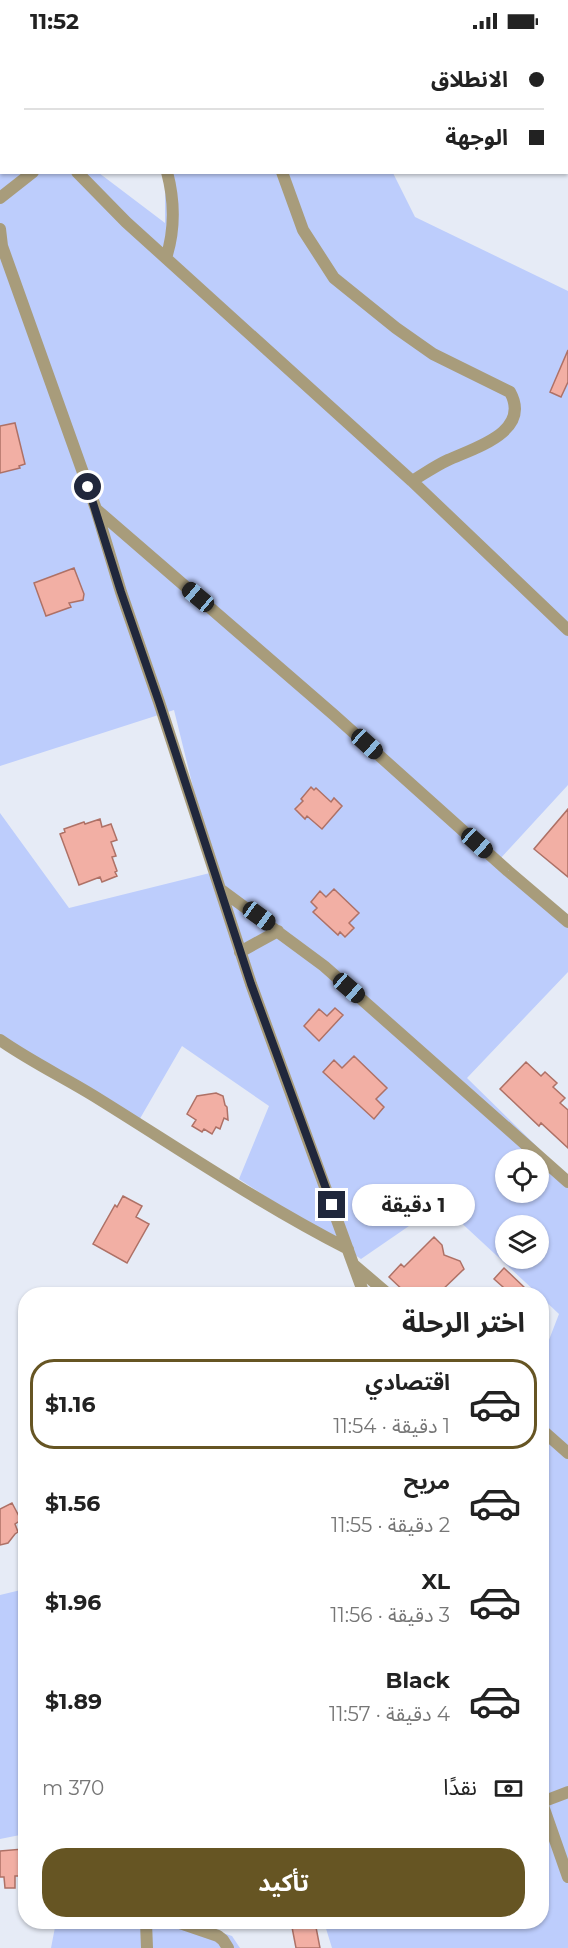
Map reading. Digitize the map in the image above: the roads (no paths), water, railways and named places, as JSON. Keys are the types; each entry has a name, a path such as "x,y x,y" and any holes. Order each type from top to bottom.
{"street":[{"path":"0,198 30,174"},
{"path":"79,174 166,258 412,481 568,630"},
{"path":"166,258 173,237 172,190 168,174"},
{"path":"283,174 303,230 334,278 396,328 433,354 510,392 515,402 514,414 505,431 487,444 446,461 412,481"},
{"path":"0,229 1,245 96,509 121,592 240,952 362,1287"},
{"path":"96,509 568,922"},
{"path":"220,888 278,930 362,998 568,1182"},
{"path":"240,952 278,930"},
{"path":"0,1041 93,1095 256,1197 348,1249"},
{"path":"354,1265 380,1287"},
{"path":"549,1436 568,1453"},
{"path":"549,1800 568,1792"},
{"path":"549,1823 568,1877"},
{"path":"146,1929 147,1948"},
{"path":"198,1929 218,1936 228,1948"}]}
